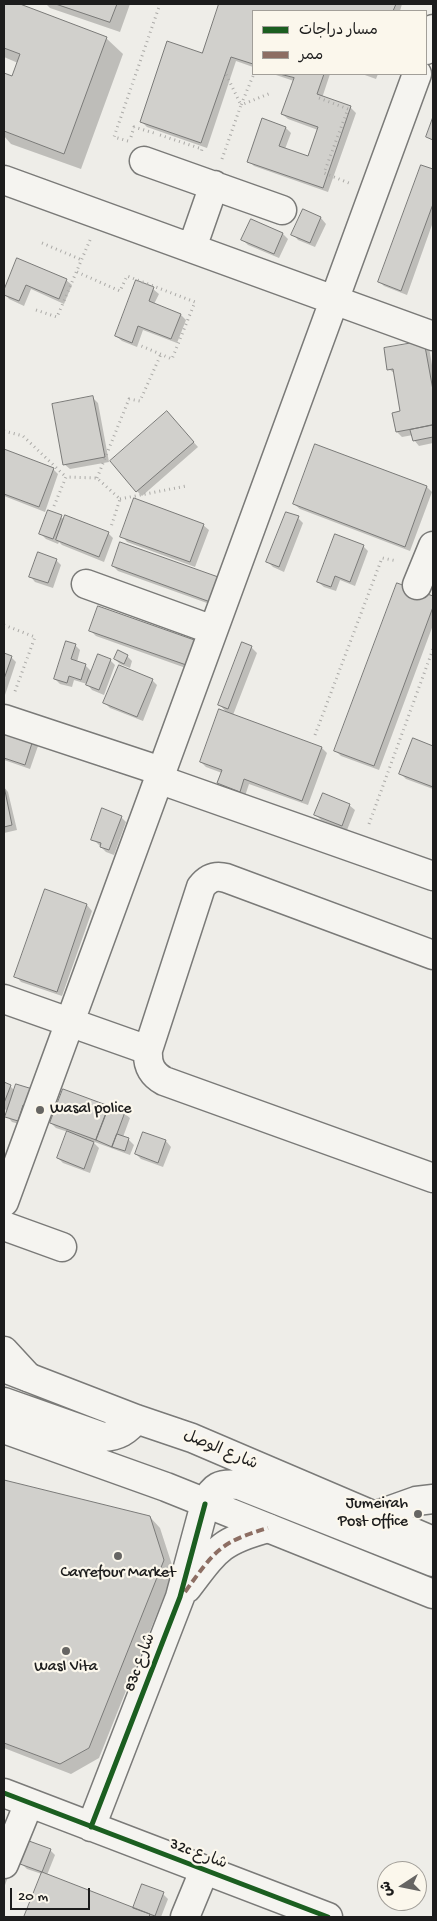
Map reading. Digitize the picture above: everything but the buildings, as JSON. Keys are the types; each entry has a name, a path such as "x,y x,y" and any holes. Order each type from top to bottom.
{"main road":[{"path":"427,47 433,29"},
{"path":"4,1202 417,75"},
{"path":"144,160 282,210"},
{"path":"4,180 433,336"},
{"path":"192,248 202,182"},
{"path":"86,584 213,630"},
{"path":"4,719 433,876"},
{"path":"433,955 226,878 212,877 201,887 148,1050 149,1065 158,1078 164,1081 433,1178"},
{"path":"4,999 148,1050"},
{"path":"4,1226 62,1247"},
{"path":"4,1351 16,1372"},
{"name":"شارع الوصل","path":"16,1372 136,1419 192,1438 433,1541"},
{"path":"4,1402 102,1437 112,1436 126,1430 136,1419"},
{"path":"4,1429 166,1487 433,1594"},
{"path":"206,1504 211,1492 219,1486 239,1485 433,1562"},
{"path":"374,1516 416,1501 433,1500"},
{"name":"83c شارع","path":"91,1827 180,1598 206,1504"},
{"name":"83c شارع","path":"180,1598 218,1549 240,1536 268,1528"},
{"name":"32c شارع","path":"4,1793 328,1917"},
{"path":"4,1864 28,1803"},
{"path":"186,1917 204,1871"}],"path":[{"path":"160,4 114,137 129,141 134,127 202,149 202,182"},
{"path":"225,72 241,105"},
{"path":"202,182 241,105 253,76"},
{"path":"241,105 271,93"},
{"path":"319,98 348,109 324,173 374,192"},
{"path":"36,310 57,317 100,215"},
{"path":"42,243 82,260"},
{"path":"77,272 120,291 127,276 195,302 172,359 139,345"},
{"path":"97,478 129,399 140,401 161,354"},
{"path":"4,431 23,436 66,478 97,478 120,499"},
{"path":"54,506 66,478"},
{"path":"120,499 186,486"},
{"path":"111,527 120,499"},
{"path":"315,736 382,558 425,566"},
{"path":"4,625 35,637 4,719"},
{"path":"359,850 433,649"}],"marked path":[{"path":"185,1592 203,1567 219,1550 238,1538 268,1528"}],"cycle path":[{"path":"91,1827 180,1597 205,1504"},
{"path":"4,1793 328,1917"}],"place":[{"name":"Wasal police","path":"40,1110"},
{"name":"Jumeirah Post Office","path":"418,1514"},
{"name":"Carrefour Market","path":"118,1556"},
{"name":"Wasl Vita","path":"66,1651"}]}
